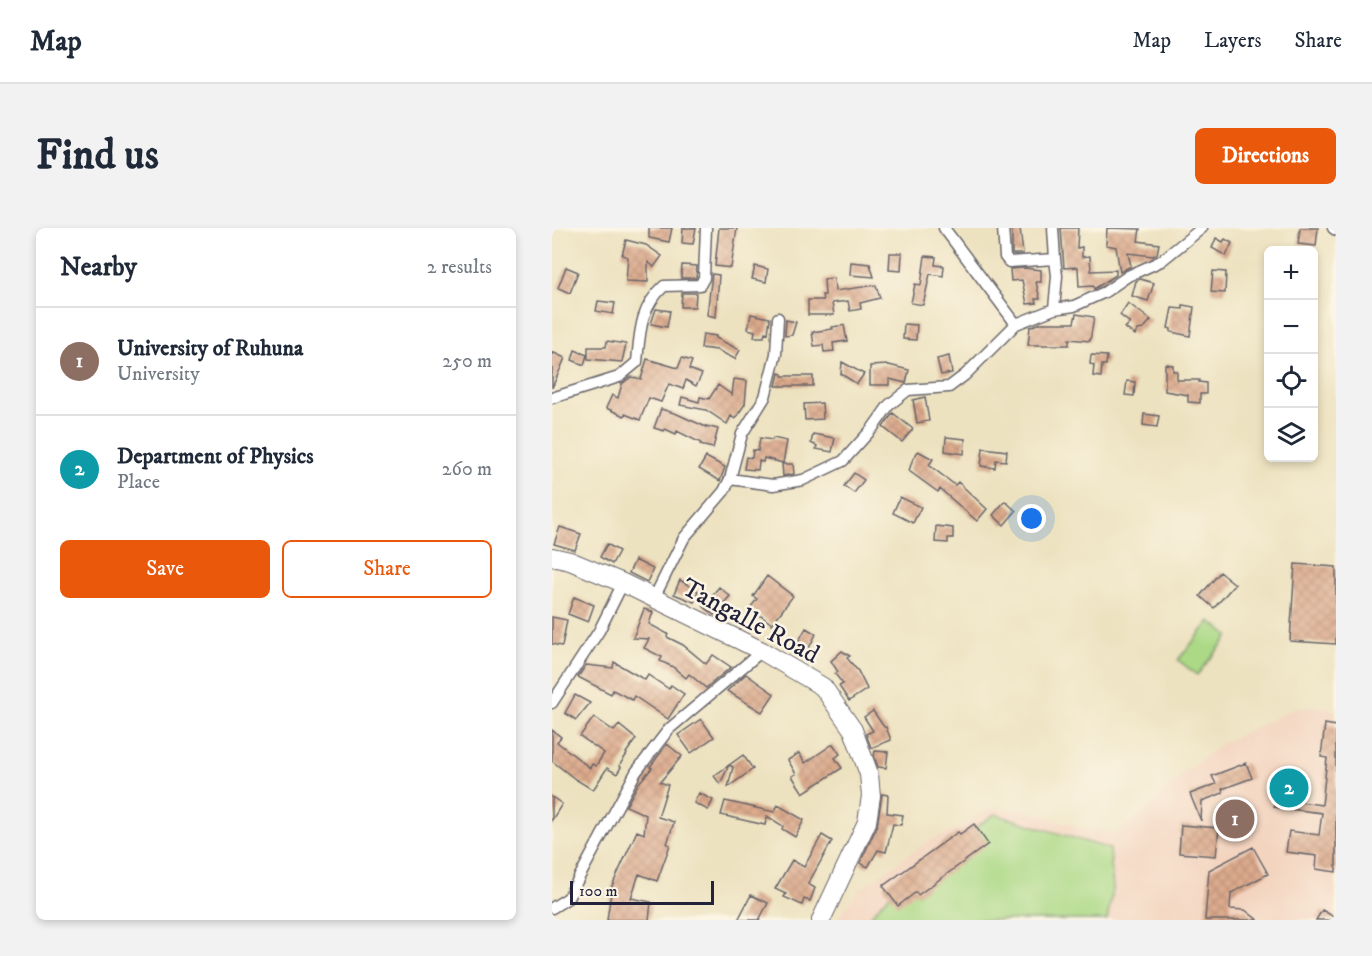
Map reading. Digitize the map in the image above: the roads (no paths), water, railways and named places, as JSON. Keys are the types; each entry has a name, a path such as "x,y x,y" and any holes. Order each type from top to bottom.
{"highway":[{"name":"Tangalle Road","path":"552,557 570,561 623,583 762,651 823,687 853,730 870,774 871,796 867,822 821,920"}],"street":[{"path":"552,398 619,377 637,362 641,319 653,296 664,286 700,285 704,278 706,228"},
{"path":"944,228 1016,324"},
{"path":"1003,228 1005,257 1009,262 1055,259"},
{"path":"1053,228 1057,276 1054,309"},
{"path":"730,479 773,485 803,480 843,461 872,429 889,405 908,390 949,387 965,375 1016,324 1054,309 1074,306 1105,292 1128,276 1161,261 1202,228"},
{"path":"654,598 684,538 724,492 730,479 742,434 765,397 776,354 778,318"},
{"path":"552,703 599,631 623,583"},
{"path":"552,908 568,898 636,772 669,729 762,651"}],"place":[{"name":"Department of Physics","path":"1289,788"},
{"name":"University of Ruhuna","path":"1235,819"}]}
